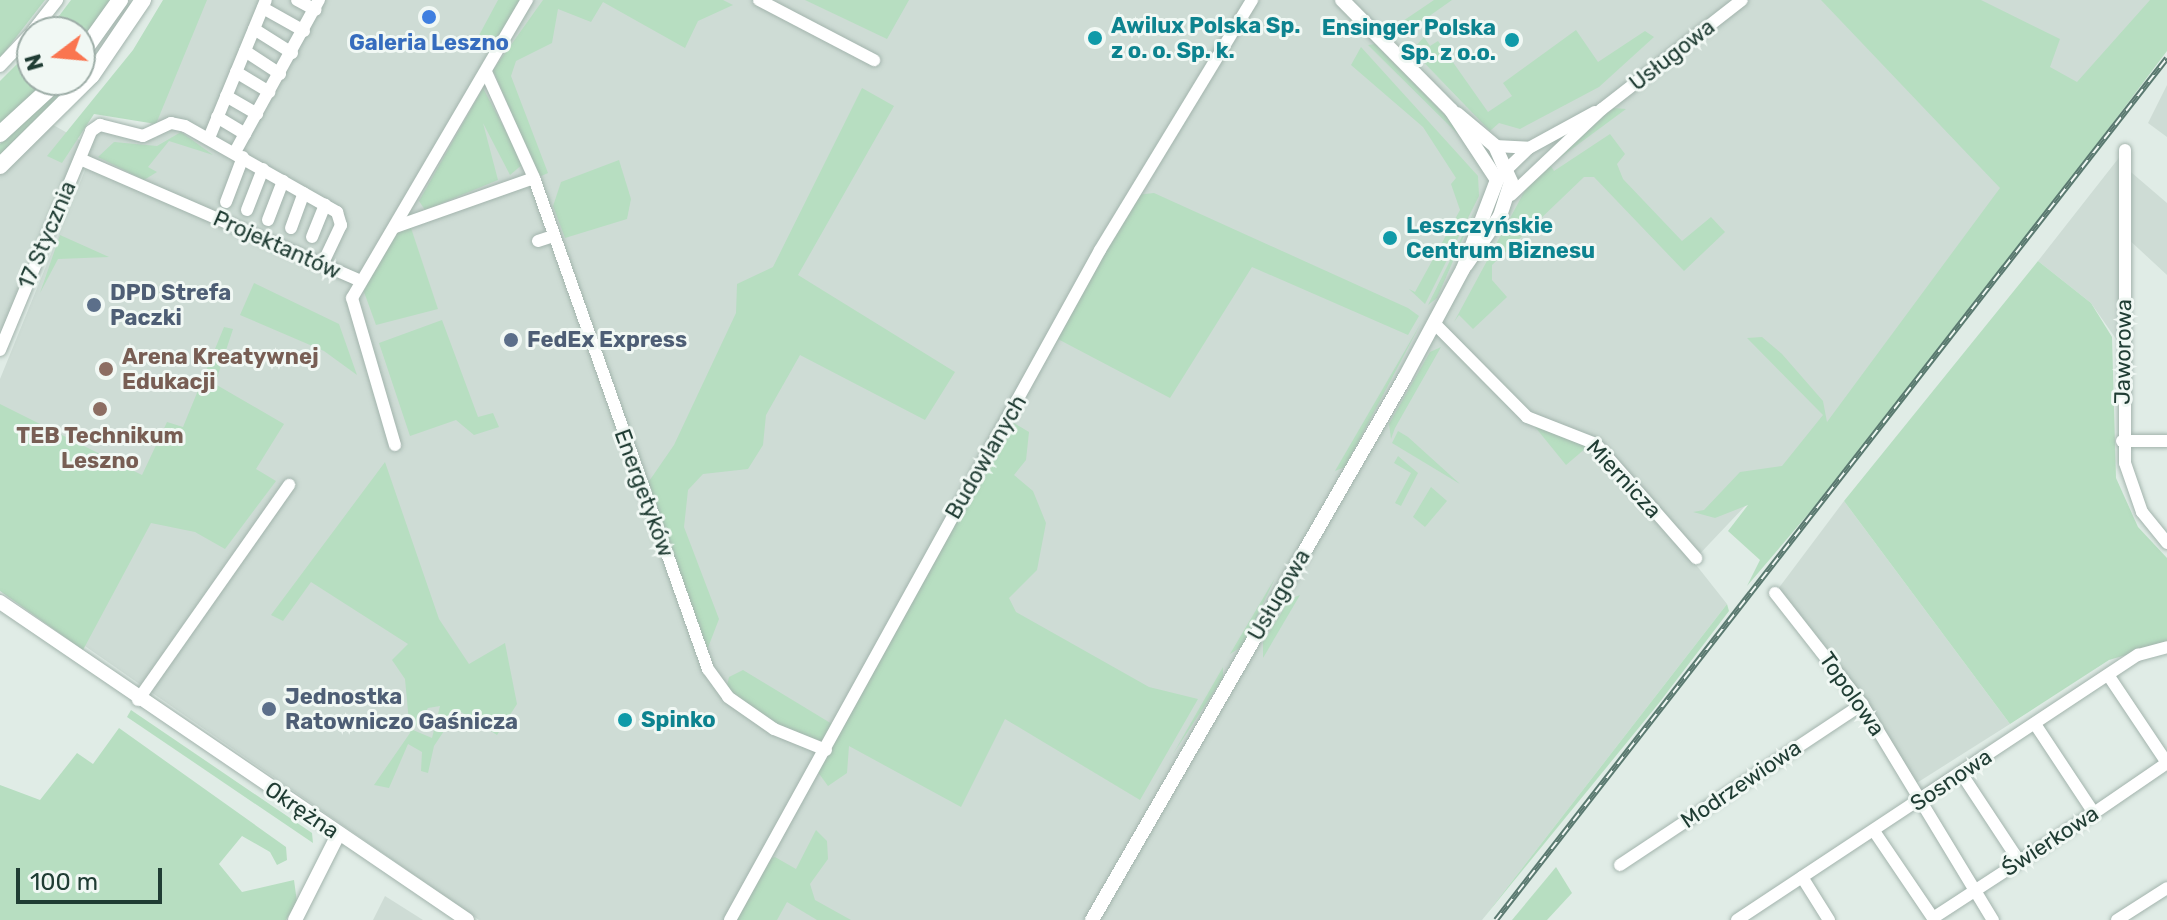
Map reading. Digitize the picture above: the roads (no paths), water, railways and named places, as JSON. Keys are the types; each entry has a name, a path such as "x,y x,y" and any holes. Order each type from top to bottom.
{"main road":[{"path":"96,34 120,0"},
{"path":"0,166 92,75 143,0"},
{"path":"0,134 42,96"}],"street":[{"path":"44,16 57,0"},
{"path":"226,202 245,134 318,5 297,0"},
{"path":"360,281 395,227 527,0"},
{"path":"759,0 874,60"},
{"name":"Budowlanych","path":"730,920 1100,250 1252,0"},
{"path":"1342,0 1451,110 1495,146 1509,167 1511,195"},
{"name":"Usługowa","path":"1092,920 1463,269 1511,195 1536,165 1602,109 1742,0"},
{"path":"304,31 264,4 209,138 325,205 341,223 322,265"},
{"path":"254,29 292,53"},
{"path":"0,66 16,49"},
{"path":"245,51 280,74"},
{"path":"236,72 269,92"},
{"name":"Energetyków","path":"486,72 534,178 708,669 751,713 826,750"},
{"path":"226,96 257,114"},
{"name":"Usługowa","path":"1463,269 1497,180 1529,148 1602,109"},
{"path":"1451,110 1493,164 1497,180"},
{"path":"217,117 245,134"},
{"name":"17 Stycznia","path":"0,350 80,159 100,125 148,136 176,123 209,138"},
{"path":"1495,146 1529,148"},
{"name":"Jaworowa","path":"2125,150 2122,441 2135,497 2167,543"},
{"name":"Projektantów","path":"80,159 360,281 354,321 395,445"},
{"path":"1493,164 1509,167 1536,165"},
{"path":"247,210 263,169"},
{"path":"395,227 507,194 534,178"},
{"path":"268,220 283,181"},
{"path":"291,228 304,193"},
{"path":"312,237 325,205"},
{"path":"538,241 553,236"},
{"name":"Miernicza","path":"1434,323 1527,417 1596,444 1696,558"},
{"path":"2122,441 2167,441"},
{"path":"138,700 289,485"},
{"name":"Topolowa","path":"1775,593 1862,704 1993,920"},
{"name":"Okrężna","path":"0,602 138,700 467,920"},
{"name":"Sosnowa","path":"1737,920 2108,675 2167,647"},
{"path":"2108,675 2167,763"},
{"name":"Modrzewiowa","path":"1620,865 1862,704"},
{"path":"2035,724 2094,813"},
{"name":"Świerkowa","path":"1874,831 1933,918 2167,763"},
{"path":"1961,773 2019,861"},
{"path":"295,920 338,835"},
{"path":"1802,877 1829,920"},
{"path":"2117,920 2167,888"}],"railway":[{"path":"1496,920 2167,58"}],"place":[{"name":"Galeria Leszno","path":"429,17"},
{"name":"Awilux Polska Sp. z o. o. Sp. k.","path":"1095,38"},
{"name":"Ensinger Polska Sp. z o.o.","path":"1512,40"},
{"name":"Leszczyńskie Centrum Biznesu","path":"1390,238"},
{"name":"DPD Strefa Paczki","path":"94,305"},
{"name":"FedEx Express","path":"511,340"},
{"name":"Arena Kreatywnej Edukacji","path":"106,369"},
{"name":"TEB Technikum Leszno","path":"100,409"},
{"name":"Jednostka Ratowniczo Gaśnicza","path":"269,709"},
{"name":"Spinko","path":"625,720"}]}
